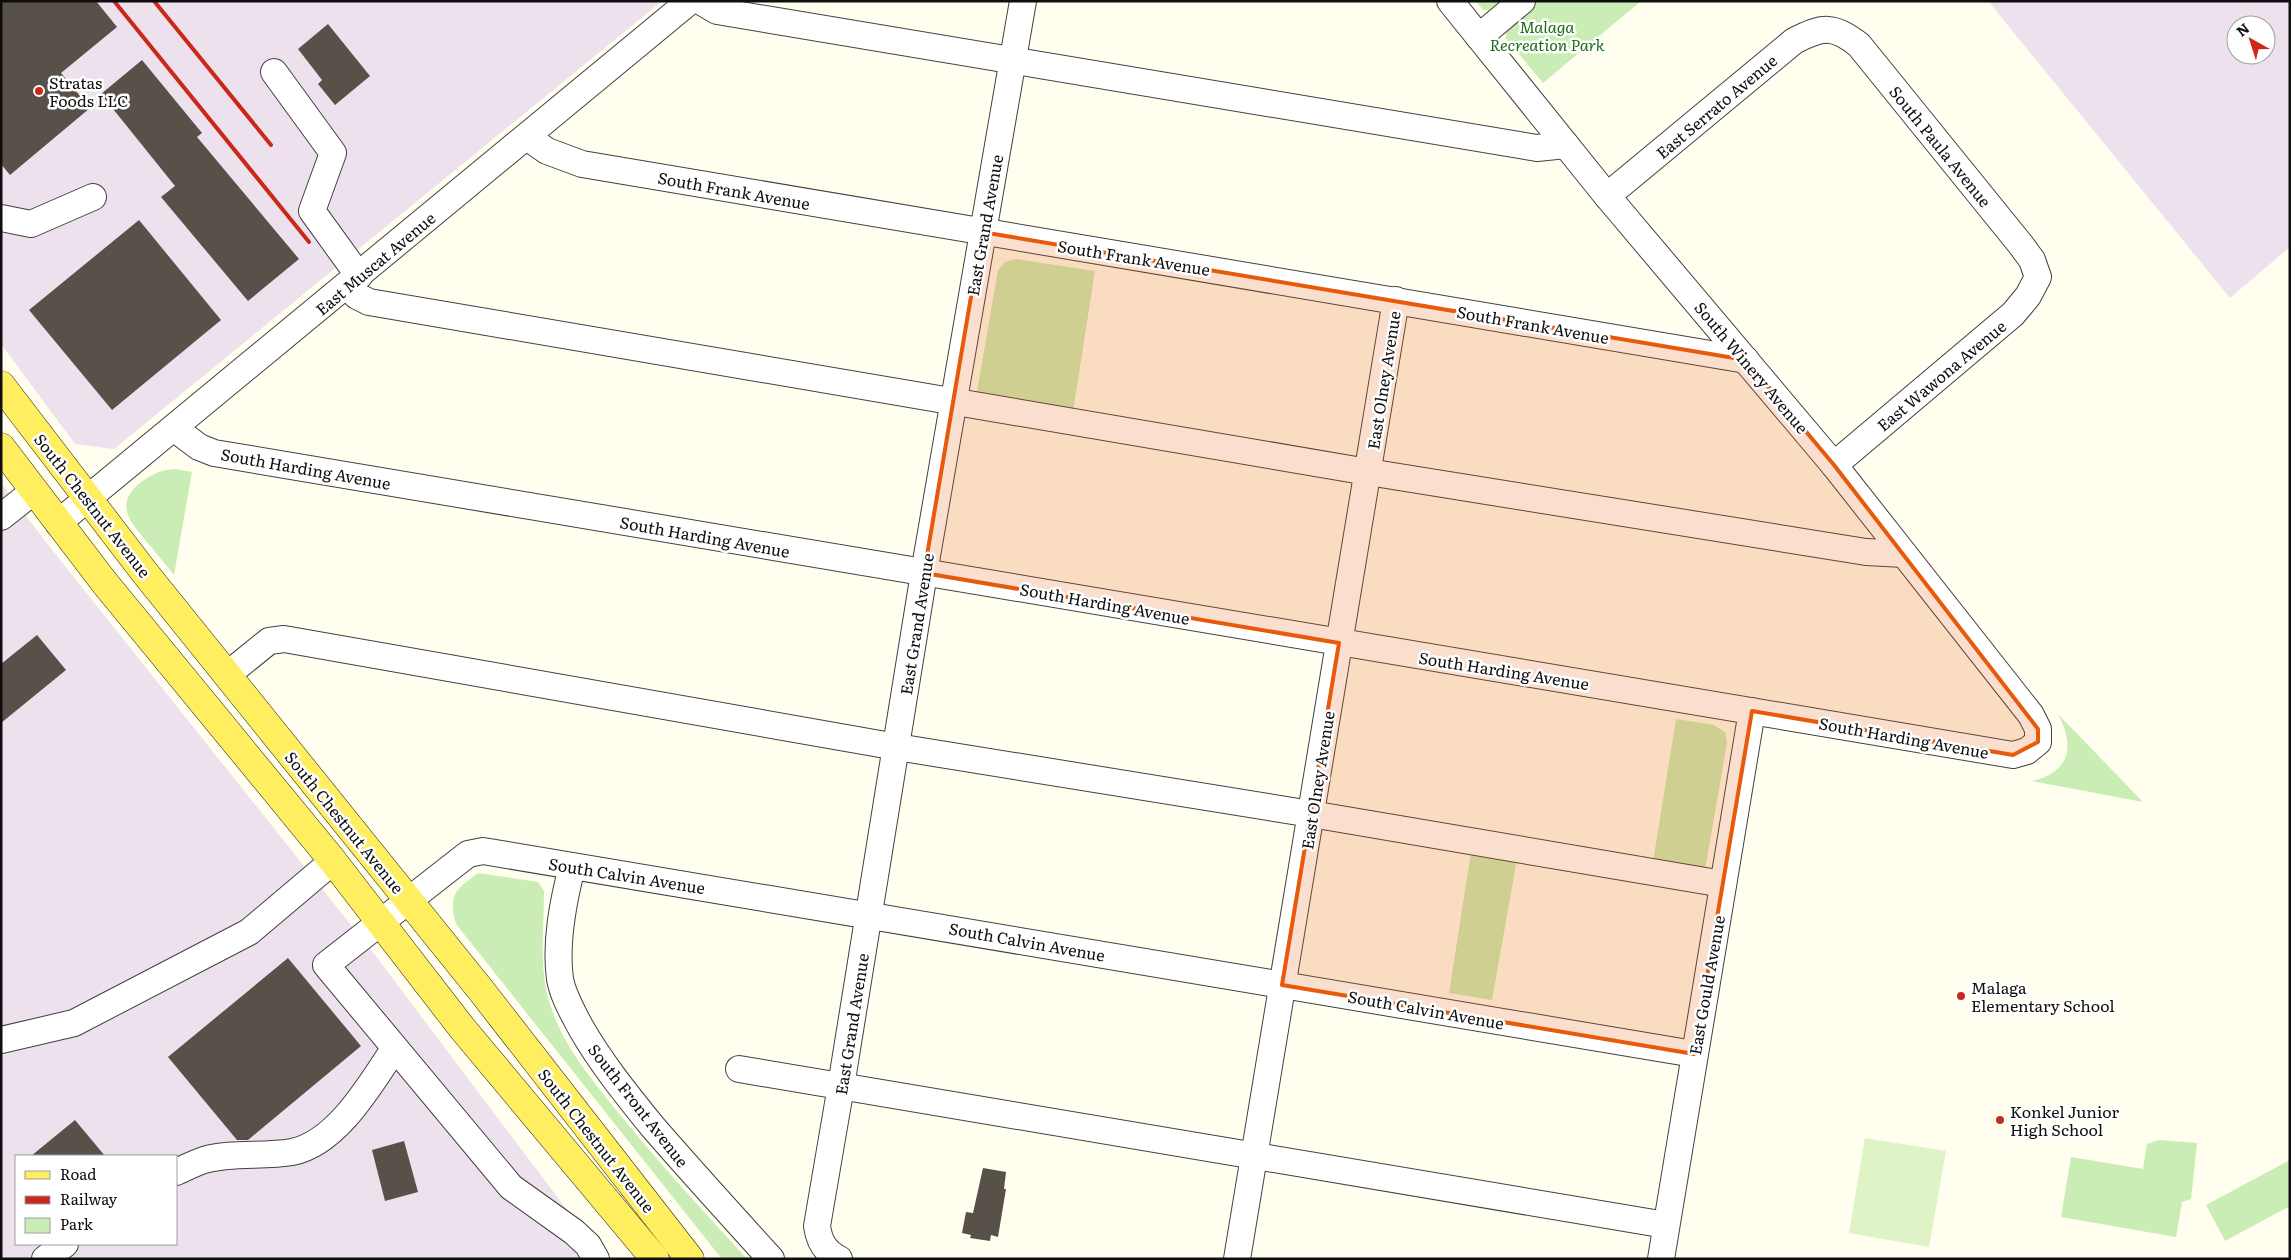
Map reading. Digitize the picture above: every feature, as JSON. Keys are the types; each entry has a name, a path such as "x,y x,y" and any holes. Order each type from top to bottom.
{"main road":[{"name":"South Chestnut Avenue","path":"1,385 88,499 408,900 690,1259"},
{"name":"South Chestnut Avenue","path":"1,447 58,523 333,861 462,1028 655,1259"}],"street":[{"name":"East Muscat Avenue","path":"58,523 175,429 690,1"},
{"path":"700,1 717,11 1537,148 1566,145"},
{"name":"East Grand Avenue","path":"831,1253 818,1237 817,1226 924,573 1023,1"},
{"name":"South Winery Avenue","path":"1450,1 1607,196 1834,465 2031,715 2038,729 2038,742"},
{"path":"1479,37 1522,1"},
{"name":"East Serrato Avenue","path":"1607,196 1794,41 1811,32 1830,28"},
{"name":"South Paula Avenue","path":"1830,28 1846,34 1859,45 2021,245 2032,260 2038,276"},
{"path":"274,72 333,153 312,211 353,281 357,296 369,302 1368,472 1866,552 1904,554"},
{"name":"South Frank Avenue","path":"527,137 547,151 582,164 1746,360"},
{"path":"1,218 30,224 93,197"},
{"name":"East Wawona Avenue","path":"1834,465 2013,314 2028,296 2038,276"},
{"name":"East Olney Avenue","path":"1238,1259 1396,300"},
{"name":"South Harding Avenue","path":"175,429 199,447 214,453 1339,643 2013,755 2027,751 2038,742"},
{"path":"1,517 34,491"},
{"path":"227,675 269,640 284,639 897,747 1312,814 1723,884"},
{"name":"East Gould Avenue","path":"1661,1259 1752,711"},
{"name":"South Calvin Avenue","path":"394,1049 326,965 468,854 483,851 1694,1054"},
{"path":"1,1040 74,1023 249,932 333,861"},
{"name":"South Front Avenue","path":"572,867 566,892 558,949 560,981 572,1012 590,1044 621,1088 690,1171 771,1259"},
{"path":"178,1171 204,1160 229,1156 293,1152 319,1141 356,1106 394,1049 511,1186 574,1232 588,1245 596,1259"},
{"path":"739,1069 1666,1225"},
{"path":"45,1259 64,1245"}],"highlighted area":[{"path":"982,232 1746,360 1834,465 2038,729 2038,742 2013,755 1752,711 1694,1054 1282,985 1339,643 924,573"}],"shaded area":[{"path":"1,1 662,1 114,449 75,444 1,344"},
{"path":"1988,1 2290,1 2290,247 2230,298"},
{"path":"1,483 378,959 604,1259 1,1259"}],"green space":[{"name":"Malaga Recreation Park","path":"1476,1 1641,1 1543,83 1506,38 1506,30 1491,11 1483,10"},
{"path":"1016,259 1095,271 1073,412 976,397 998,270 1005,262"},
{"path":"175,469 192,472 174,575 130,520 126,506 132,491 140,483 156,473"},
{"path":"2058,714 2143,802 2032,781 2045,777 2055,771 2062,764 2066,756 2068,747 2067,737"},
{"path":"1676,719 1714,725 1725,732 1727,743 1705,870 1653,862"},
{"path":"1471,852 1517,859 1492,1000 1449,993"},
{"path":"478,873 538,882 544,891 544,978 551,1008 558,1026 586,1072 609,1101 747,1259 722,1259 456,924 453,906 455,894"},
{"path":"1865,1138 1946,1151 1929,1247 1849,1233"},
{"path":"2159,1140 2197,1143 2191,1199 2182,1202 2176,1237 2061,1217 2071,1157 2143,1169 2147,1144"},
{"path":"2290,1160 2290,1206 2225,1241 2206,1205"}],"building":[{"name":"Stratas Foods LLC","path":"1,1 96,1 117,27 61,73 90,108 10,175 1,164"},
{"path":"328,24 370,76 335,105 318,84 322,80 298,49"},
{"path":"142,60 202,133 197,137 299,259 248,301 161,197 175,186 101,94"},
{"path":"139,220 221,320 112,410 29,310"},
{"path":"37,635 66,670 1,723 1,664"},
{"path":"288,958 361,1046 248,1140 237,1140 168,1057"},
{"path":"75,1120 104,1155 32,1155"},
{"path":"404,1141 418,1192 385,1201 372,1150"},
{"path":"983,1168 1006,1172 1004,1189 1006,1189 998,1237 991,1235 990,1241 970,1238 971,1235 962,1233 966,1212 973,1213"}],"railway":[{"path":"114,1 309,242"},
{"path":"154,1 271,145"}],"place":[{"name":"Stratas Foods LLC","path":"39,91"},
{"name":"Malaga Elementary School","path":"1961,996"},
{"name":"Konkel Junior High School","path":"2000,1120"}]}
